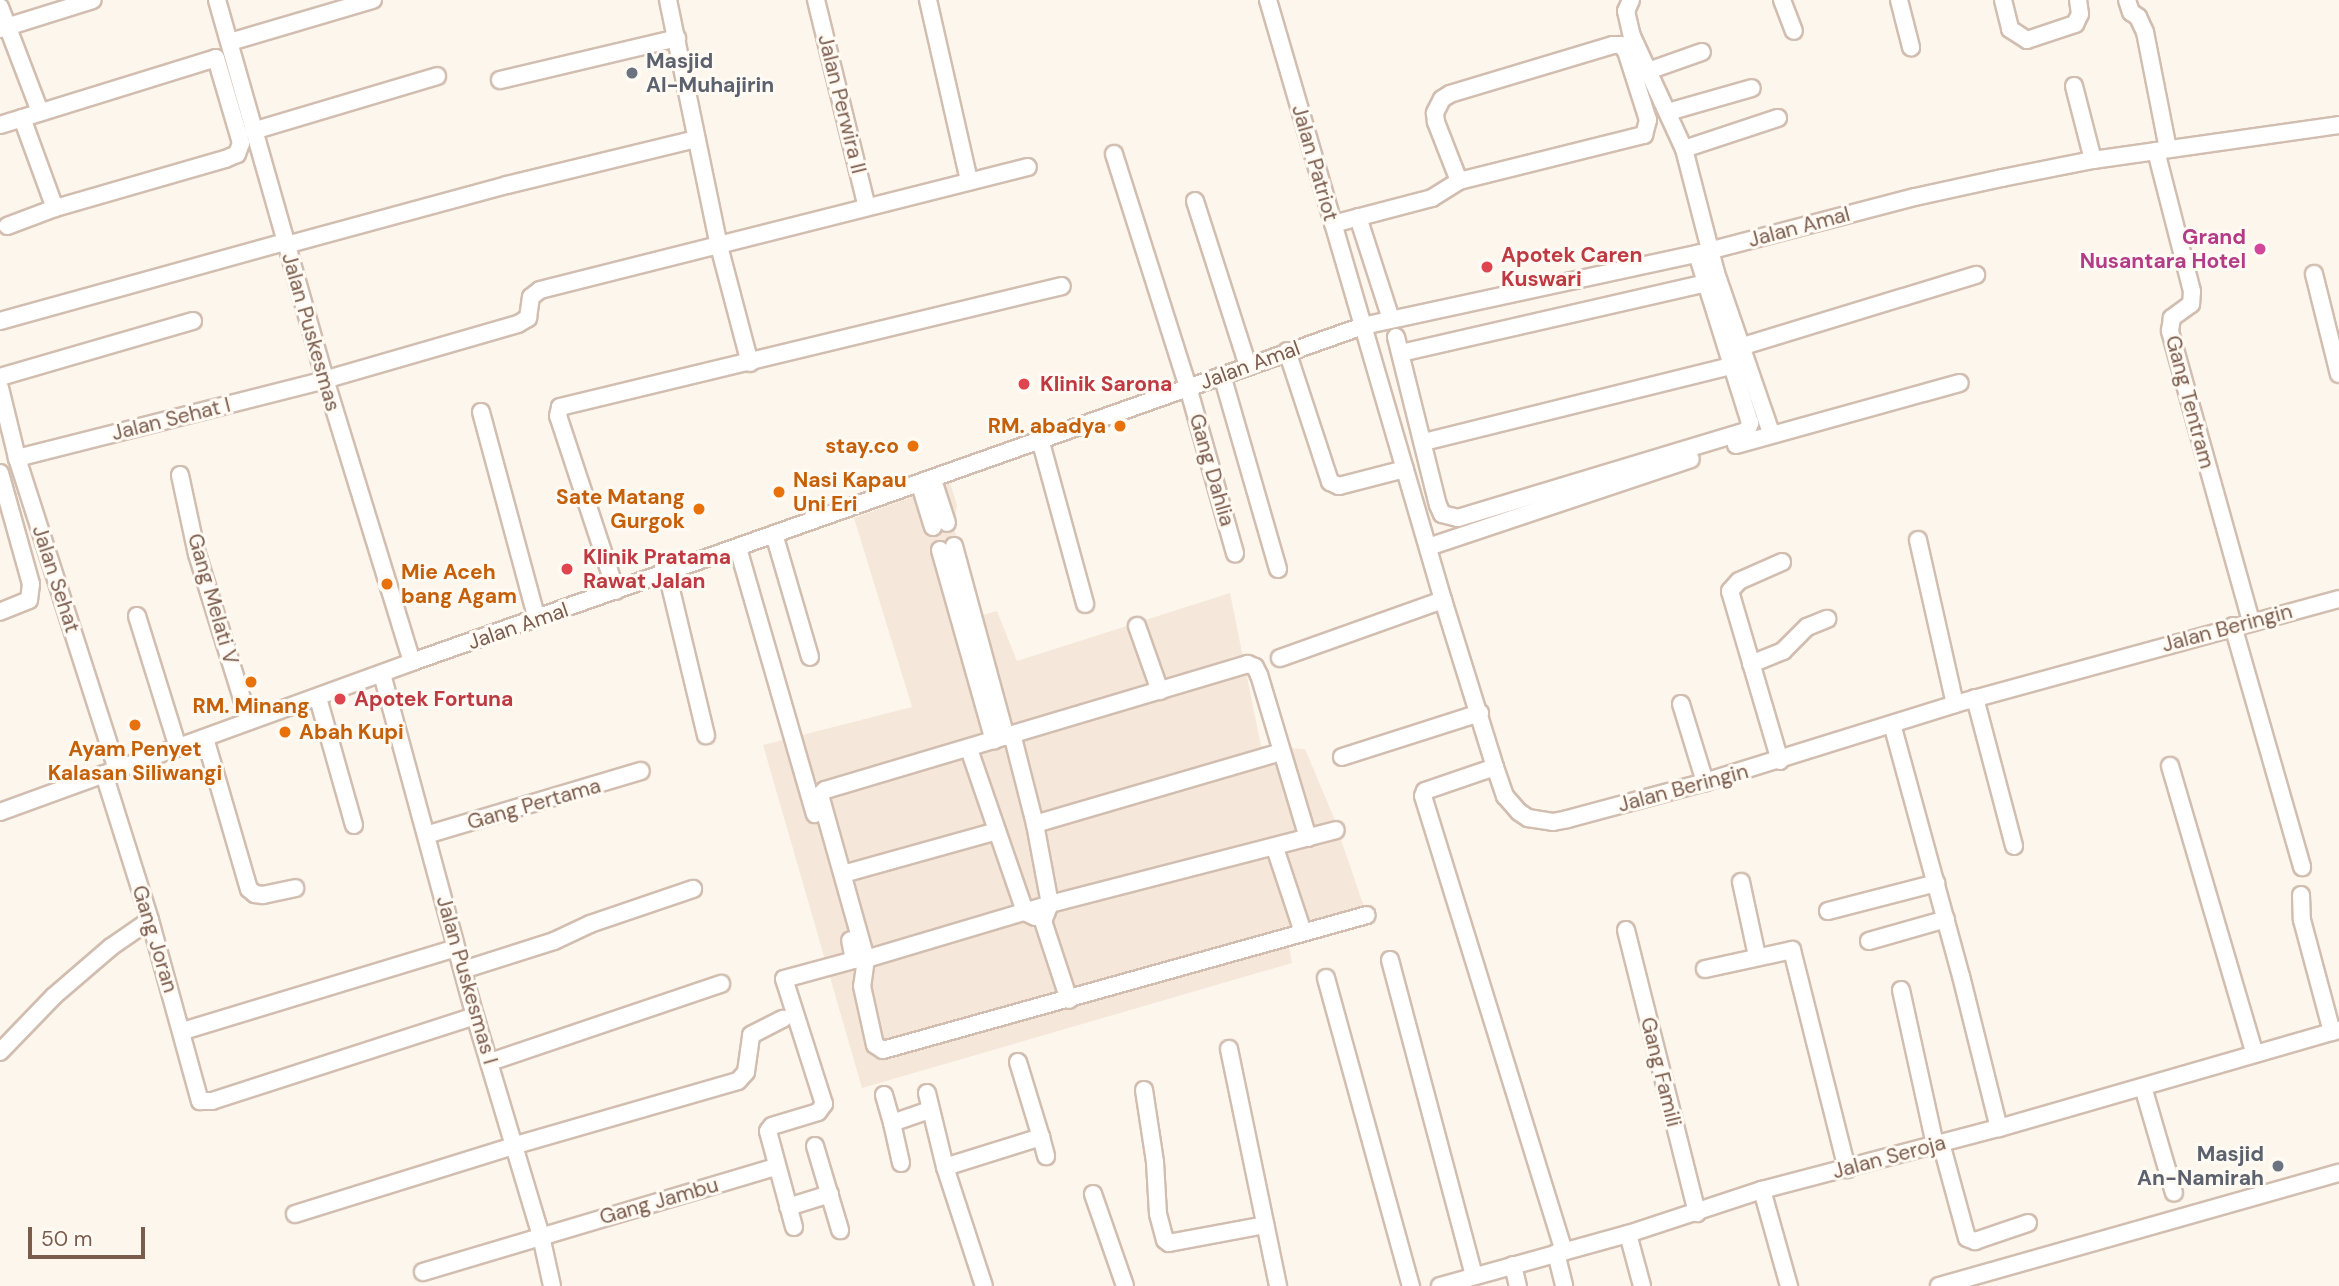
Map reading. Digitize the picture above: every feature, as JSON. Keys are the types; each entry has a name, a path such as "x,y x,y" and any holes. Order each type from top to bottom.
{"street":[{"path":"4,28 93,0"},
{"name":"Jalan Puskesmas","path":"217,0 325,379 412,662"},
{"path":"0,125 216,58 231,47 373,0"},
{"path":"668,0 719,246 750,363"},
{"name":"Jalan Perwira II","path":"816,0 867,207"},
{"path":"928,0 969,181"},
{"name":"Jalan Patriot","path":"1268,0 1363,326"},
{"path":"1396,337 1442,514 1458,518 1745,433 1750,424 1706,283 1684,149 1648,71 1627,17 1627,6 1631,0"},
{"path":"1782,0 1794,31"},
{"path":"1899,0 1911,47"},
{"path":"2003,0 2010,29 2027,40 2075,24 2080,14 2078,0"},
{"name":"Gang Tentram","path":"2127,0 2131,12 2138,17 2145,32 2162,150 2192,291 2191,304 2172,318 2170,331 2251,621"},
{"path":"0,7 4,28 40,112"},
{"path":"500,80 677,38"},
{"path":"1333,224 1432,198 1459,181 1644,135 1648,120 1626,51 1621,45 1613,45 1450,94 1442,99 1434,113 1459,181"},
{"path":"1648,71 1702,52"},
{"path":"6,226 55,208 237,154 241,143 239,133 216,58"},
{"path":"254,131 437,76"},
{"path":"2074,86 2093,160"},
{"path":"1668,112 1752,88"},
{"path":"22,118 55,208"},
{"path":"1684,149 1778,118"},
{"name":"Jalan Amal","path":"0,812 412,662 1363,326 1703,253 2002,178 2093,160 2339,125"},
{"path":"0,321 285,243 696,139"},
{"name":"Gang Dahlia","path":"1114,154 1188,387 1235,553"},
{"name":"Jalan Sehat I","path":"17,458 325,379 519,324 528,318 531,297 540,290 1028,167"},
{"path":"1195,201 1248,366"},
{"path":"1358,218 1391,319"},
{"path":"1703,253 1771,433"},
{"path":"2314,274 2339,374"},
{"path":"1740,347 1976,275"},
{"path":"1401,353 1706,283"},
{"path":"616,591 559,409 1062,286"},
{"path":"0,377 193,321"},
{"name":"Jalan Beringin","path":"1363,326 1495,767 1511,805 1519,812 1539,821 1567,819 1705,782 1780,761 1975,698 2339,599"},
{"path":"1287,351 1330,482 1339,486 1405,469"},
{"path":"1424,442 1731,366"},
{"path":"1222,375 1278,569"},
{"path":"1428,547 1771,433 1960,383"},
{"name":"Jalan Sehat","path":"0,388 17,458 110,772"},
{"path":"481,412 537,619"},
{"path":"1040,439 1085,604"},
{"path":"0,473 31,584 29,600 0,612"},
{"name":"Gang Melati V","path":"180,475 197,554 249,721"},
{"path":"927,482 940,525"},
{"path":"774,534 810,657"},
{"path":"1919,540 1955,704"},
{"path":"738,548 792,740 834,874 855,958 783,979 824,1107 818,1112 769,1128 776,1167 794,1227"},
{"path":"947,548 1004,738 1035,824 1050,904 1043,921 1069,1000"},
{"path":"1780,761 1730,591 1739,581 1782,562"},
{"path":"667,573 706,735"},
{"path":"1280,658 1443,600"},
{"path":"137,616 178,748"},
{"path":"1751,664 1783,651 1807,627 1827,619"},
{"path":"1137,626 1160,691"},
{"path":"2233,626 2302,867"},
{"path":"1308,838 1255,667 1248,664 820,793 866,958 862,986 875,1045 883,1050 1367,915"},
{"name":"Jalan Puskesmas I","path":"382,674 475,1016 516,1145 552,1286"},
{"path":"318,698 354,825"},
{"path":"1975,698 2014,846"},
{"path":"1681,704 1705,782"},
{"path":"1342,757 1480,713"},
{"path":"1892,724 1946,919 1999,1128"},
{"path":"205,738 249,888 255,894 263,895 295,888"},
{"path":"969,749 1025,912 1043,921"},
{"path":"1035,824 1281,752"},
{"path":"2171,766 2255,1054"},
{"path":"1495,767 1425,791 1423,794 1560,1252 1564,1286"},
{"name":"Gang Pertama","path":"426,835 641,771"},
{"name":"Gang Joran","path":"110,772 183,1031 198,1095 204,1102 475,1016"},
{"path":"866,958 1050,904 1275,848 1336,830"},
{"path":"843,874 997,831"},
{"path":"1275,848 1303,932"},
{"path":"1741,882 1757,956"},
{"path":"1828,911 1936,883"},
{"path":"463,970 554,941 590,924 693,890"},
{"path":"2301,895 2302,920 2335,1031"},
{"path":"1868,941 1946,919"},
{"path":"0,1052 54,996 111,947 150,920"},
{"name":"Gang Famili","path":"1626,930 1698,1213"},
{"path":"183,1031 456,948"},
{"path":"1706,969 1788,949 1792,951 1847,1168"},
{"path":"1390,960 1474,1275"},
{"path":"1326,978 1411,1286"},
{"path":"490,1062 721,984"},
{"path":"1901,990 1938,1144 1967,1238 1975,1241 2028,1223"},
{"path":"295,1214 516,1145 738,1081 746,1072 751,1035 783,1019"},
{"name":"Jalan Seroja","path":"1446,1285 1698,1213 1762,1190 1999,1128 2335,1031"},
{"path":"1229,1049 1278,1286"},
{"path":"1018,1062 1046,1156"},
{"path":"2143,1087 2174,1192"},
{"path":"1144,1090 1155,1162 1158,1214 1165,1241 1169,1243 1265,1225"},
{"path":"927,1093 929,1110 980,1285"},
{"path":"884,1096 901,1163"},
{"path":"892,1123 929,1110"},
{"path":"945,1167 1041,1137"},
{"path":"816,1146 841,1230"},
{"name":"Gang Jambu","path":"423,1272 776,1167"},
{"path":"1940,1286 2339,1172"},
{"path":"1762,1190 1789,1286"},
{"path":"788,1207 830,1194"},
{"path":"1093,1194 1125,1286"},
{"path":"1628,1234 1642,1286"},
{"path":"1513,1265 1518,1286"}],"shaded area":[{"path":"950,483 957,505 953,526 983,615 997,611 1017,661 1230,593 1261,746 1305,749 1332,813 1364,907 1285,927 1292,963 862,1088 763,745 912,707 854,518"}],"place":[{"name":"Masjid Al-Muhajirin","path":"632,73"},
{"name":"Grand Nusantara Hotel","path":"2260,249"},
{"name":"Apotek Caren Kuswari","path":"1487,267"},
{"name":"Klinik Sarona","path":"1024,384"},
{"name":"RM. abadya","path":"1120,426"},
{"name":"stay.co","path":"913,446"},
{"name":"Nasi Kapau Uni Eri","path":"779,492"},
{"name":"Sate Matang Gurgok","path":"699,509"},
{"name":"Klinik Pratama Rawat Jalan","path":"567,569"},
{"name":"Mie Aceh bang Agam","path":"387,584"},
{"name":"RM. Minang","path":"251,682"},
{"name":"Apotek Fortuna","path":"340,699"},
{"name":"Ayam Penyet Kalasan Siliwangi","path":"135,725"},
{"name":"Abah Kupi","path":"285,732"},
{"name":"Masjid An-Namirah","path":"2278,1166"}]}
